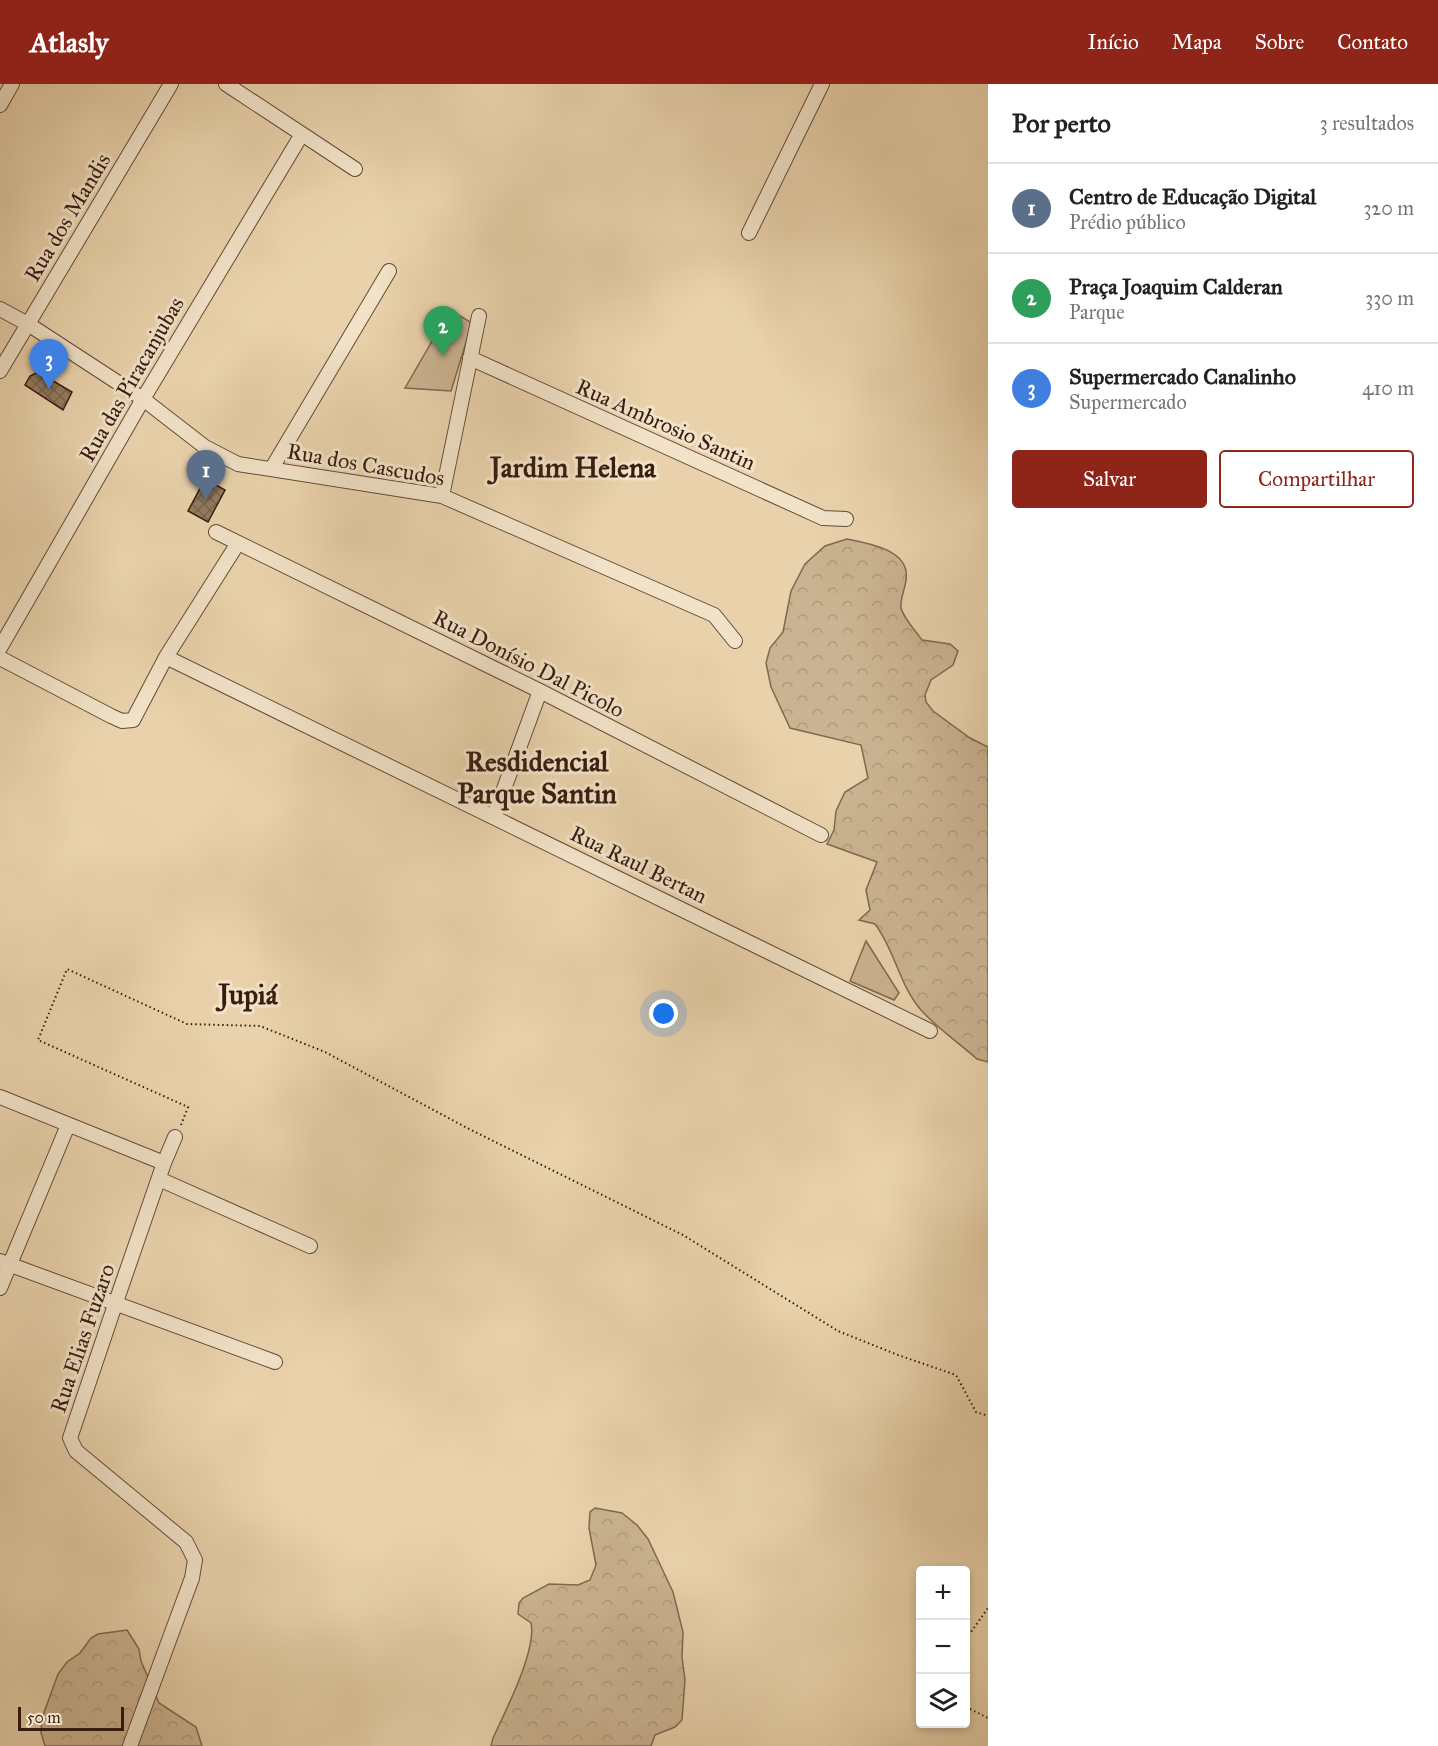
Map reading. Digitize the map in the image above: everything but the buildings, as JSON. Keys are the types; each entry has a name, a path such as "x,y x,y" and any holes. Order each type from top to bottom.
{"street":[{"path":"0,105 12,84"},
{"name":"Rua dos Mandis","path":"0,371 171,84"},
{"path":"226,84 355,169"},
{"path":"749,233 822,84"},
{"name":"Rua das Piracanjubas","path":"0,648 143,399 302,134"},
{"path":"272,468 389,271"},
{"name":"Rua dos Cascudos","path":"0,309 28,324 143,399 205,447 238,464 441,496 714,615 735,641"},
{"path":"441,496 479,316"},
{"name":"Rua Ambrosio Santin","path":"470,358 824,518 846,519"},
{"name":"Rua Donísio Dal Picolo","path":"216,532 540,692 820,836"},
{"path":"0,657 111,716 122,721 133,720 166,657 238,543"},
{"name":"Rua Raul Bertan","path":"166,657 930,1031"},
{"path":"494,816 540,692"},
{"path":"0,1097 164,1163"},
{"path":"0,1288 5,1262 68,1125"},
{"name":"Rua Elias Fuzaro","path":"130,1746 192,1578 195,1560 186,1542 76,1451 70,1438 164,1163 175,1137"},
{"path":"159,1179 310,1246"},
{"path":"5,1262 275,1362"}],"path":[{"path":"175,1137 188,1107 38,1040 67,969 187,1024 260,1026 326,1052 469,1129 683,1235 838,1331 956,1375 976,1412 988,1416"},
{"path":"970,1633 988,1608"},
{"path":"970,1709 988,1718"}],"green space":[{"path":"450,310 472,323 451,391 405,388"},
{"path":"847,539 886,550 902,562 906,570 906,580 901,608 907,620 922,640 950,644 958,651 953,665 931,680 925,695 926,702 933,711 970,738 988,747 988,1062 977,1059 921,1010 907,990 882,934 875,924 859,920 870,910 866,890 877,862 827,844 834,830 836,811 845,792 868,778 861,745 790,728 771,687 766,663 770,648 783,632 791,591 805,564 825,546"},
{"path":"866,941 899,993 894,1000 850,981"},
{"path":"595,1508 622,1513 637,1525 648,1539 673,1592 683,1632 682,1657 685,1680 682,1720 675,1727 655,1735 651,1746 491,1746 519,1681 532,1635 531,1623 518,1614 519,1603 523,1598 549,1584 578,1585 590,1580 596,1565 589,1528 590,1512"},
{"path":"127,1630 139,1649 141,1661 159,1703 196,1727 202,1746 45,1746 41,1733 42,1718 58,1674 67,1662 80,1653 91,1638 98,1634"}],"place":[{"name":"Praça Joaquim Calderan","path":"443,356"},
{"name":"Supermercado Canalinho","path":"49,389"},
{"name":"Centro de Educação Digital","path":"206,500"}],"district":[{"name":"Jardim Helena","path":"573,467"},
{"name":"Resdidencial Parque Santin","path":"537,777"},
{"name":"Jupiá","path":"248,994"}]}
